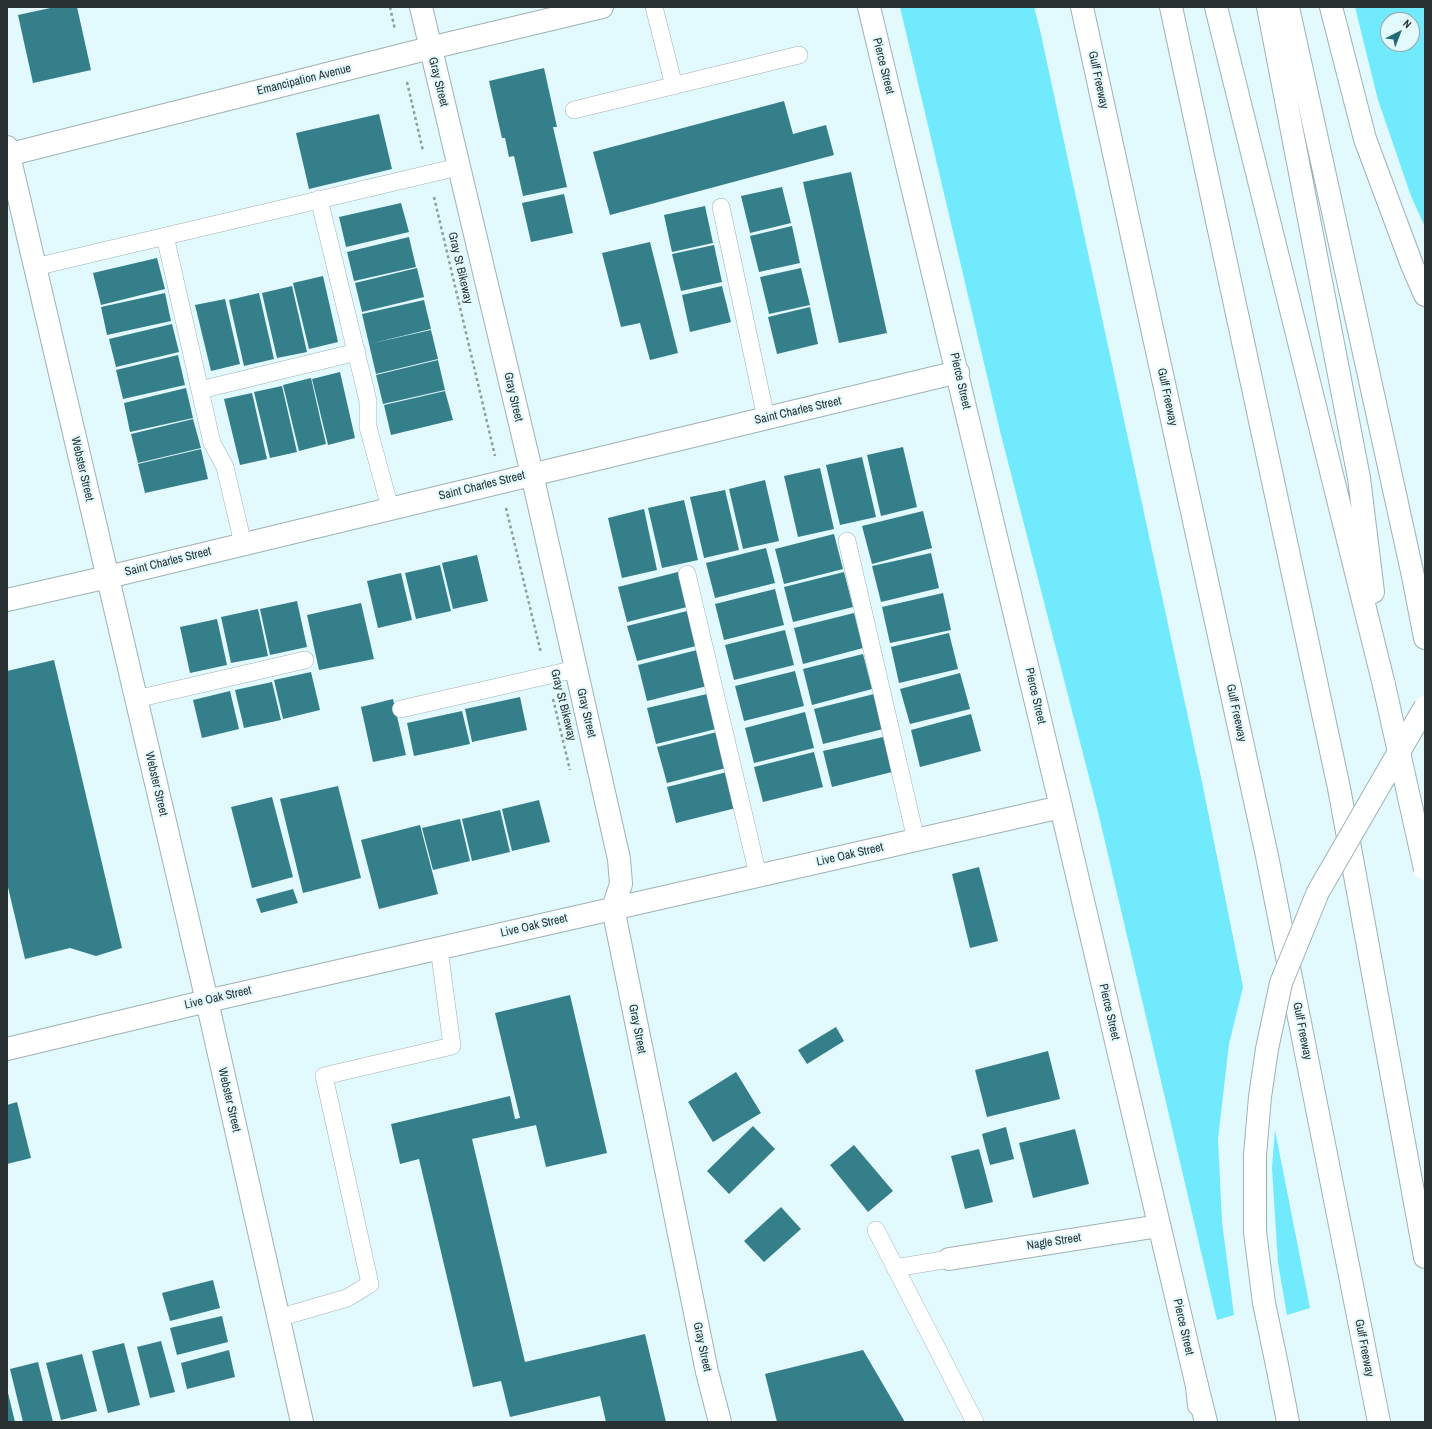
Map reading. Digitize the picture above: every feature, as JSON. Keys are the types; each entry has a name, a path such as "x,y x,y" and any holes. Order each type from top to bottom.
{"main road":[{"name":"Gray Street","path":"421,7 532,474 619,859 621,884 613,908 707,1372 720,1422"},
{"name":"Emancipation Avenue","path":"8,152 602,7"},
{"name":"Pierce Street","path":"869,7 958,372 1197,1386"},
{"path":"1075,7 1095,64"},
{"name":"Gulf Freeway","path":"1082,7 1267,856 1379,1422"},
{"path":"1171,7 1339,788 1425,1257"},
{"path":"1216,7 1384,685 1425,869"},
{"path":"1268,7 1360,478 1384,685"},
{"path":"1288,7 1413,576 1425,638"},
{"path":"1332,7 1365,139 1412,265 1425,295"},
{"name":"Webster Street","path":"8,152 207,1001 302,1422"},
{"name":"Saint Charles Street","path":"7,600 958,372"},
{"path":"1288,1422 1264,1303 1255,1232 1255,1162 1260,1097 1266,1049 1281,983 1318,892 1425,707"},
{"name":"Live Oak Street","path":"7,1049 207,1001 1061,807"},
{"name":"Nagle Street","path":"949,1259 1159,1226"},
{"path":"1197,1386 1201,1422"},
{"path":"1197,1386 1206,1422"}],"lane":[{"path":"654,7 674,86"},
{"path":"574,110 799,55"},
{"path":"35,267 458,167"},
{"path":"319,200 368,401 368,427 390,508"},
{"path":"720,208 766,418"},
{"path":"165,236 212,443 225,467 243,544"},
{"path":"200,390 357,352"},
{"path":"847,541 916,840"},
{"path":"687,574 758,875"},
{"path":"136,699 305,660"},
{"path":"401,710 576,669"},
{"path":"278,1318 347,1298 370,1284 324,1076 452,1046 439,948"},
{"path":"876,1230 975,1422"},
{"path":"895,1268 949,1259"}],"path":[{"path":"390,7 391,12"},
{"name":"Gray St Bikeway","path":"409,90 493,449"},
{"name":"Gray St Bikeway","path":"505,504 571,776"}],"shaded area":[{"path":"900,7 1034,7 1040,30 1202,782 1243,987 1229,1044 1218,1139 1222,1222 1234,1315 1217,1320 1098,812 1000,431"},
{"path":"1355,7 1425,7 1425,227 1411,196 1378,100"},
{"path":"1275,1130 1310,1308 1287,1315 1278,1263 1272,1168"}],"building":[{"path":"55,7 77,7 91,70 33,83 18,15"},
{"path":"544,68 557,127 553,127 567,187 523,196 514,156 509,157 505,138 502,138 489,81"},
{"path":"784,101 793,134 826,125 834,155 610,215 593,152"},
{"path":"379,114 392,169 309,189 296,133"},
{"path":"851,172 887,333 839,343 803,182"},
{"path":"782,187 791,223 750,233 741,196"},
{"path":"564,194 573,233 531,242 522,203"},
{"path":"401,203 409,232 346,247 339,217"},
{"path":"705,206 713,243 672,252 664,215"},
{"path":"792,226 800,263 759,272 750,236"},
{"path":"409,237 416,267 354,281 347,252"},
{"path":"650,242 678,353 650,360 640,323 621,327 602,253"},
{"path":"714,245 722,282 681,291 672,254"},
{"path":"157,258 165,289 101,305 93,273"},
{"path":"417,268 424,297 362,312 355,283"},
{"path":"801,268 810,305 769,314 760,277"},
{"path":"323,276 338,342 309,349 293,283"},
{"path":"292,286 307,352 277,358 262,293"},
{"path":"722,286 731,322 690,332 682,295"},
{"path":"165,293 171,321 107,335 101,307"},
{"path":"259,293 274,359 244,366 229,300"},
{"path":"225,299 240,364 211,371 195,305"},
{"path":"424,300 431,329 369,344 362,314"},
{"path":"810,307 818,344 777,354 768,317"},
{"path":"172,324 179,352 116,367 109,339"},
{"path":"431,330 438,359 376,374 369,344"},
{"path":"178,355 185,385 123,399 116,370"},
{"path":"438,360 445,390 383,404 376,375"},
{"path":"340,372 355,438 328,445 312,379"},
{"path":"311,378 326,444 299,451 283,385"},
{"path":"282,386 297,452 270,458 254,392"},
{"path":"186,388 193,418 130,432 124,403"},
{"path":"445,391 453,420 391,435 384,405"},
{"path":"252,393 267,459 240,465 224,399"},
{"path":"193,419 201,448 138,463 131,434"},
{"path":"903,447 917,507 881,516 867,455"},
{"path":"201,449 208,479 145,493 138,464"},
{"path":"862,457 876,517 840,525 826,465"},
{"path":"820,468 834,529 798,537 784,476"},
{"path":"765,480 779,541 743,549 729,489"},
{"path":"725,490 739,550 704,558 690,497"},
{"path":"684,500 698,560 662,568 648,508"},
{"path":"644,509 657,570 622,578 608,518"},
{"path":"923,511 932,548 872,564 862,526"},
{"path":"834,534 843,569 784,584 775,549"},
{"path":"766,548 775,583 715,598 706,563"},
{"path":"931,553 939,588 881,602 872,566"},
{"path":"477,555 488,601 453,609 442,563"},
{"path":"440,565 451,611 416,619 405,573"},
{"path":"678,572 687,607 627,622 618,587"},
{"path":"844,572 853,607 793,622 784,587"},
{"path":"401,573 412,620 378,628 367,581"},
{"path":"775,589 784,625 724,640 715,604"},
{"path":"943,593 951,630 890,643 882,607"},
{"path":"297,601 307,647 270,655 260,609"},
{"path":"361,603 374,659 319,670 307,615"},
{"path":"258,609 268,656 231,663 221,617"},
{"path":"687,611 696,646 637,661 627,626"},
{"path":"854,613 863,648 803,664 794,628"},
{"path":"217,619 227,665 190,673 180,627"},
{"path":"785,630 794,665 734,680 725,645"},
{"path":"949,633 958,669 899,683 891,647"},
{"path":"697,650 707,686 647,701 638,665"},
{"path":"863,654 872,689 812,705 803,669"},
{"path":"54,660 122,948 96,956 70,948 25,959 7,883 7,671"},
{"path":"795,671 804,706 744,721 735,686"},
{"path":"311,672 320,710 283,719 274,680"},
{"path":"960,673 970,709 910,724 900,689"},
{"path":"272,682 281,720 244,728 235,690"},
{"path":"230,691 239,729 202,738 193,700"},
{"path":"707,694 716,729 656,744 647,708"},
{"path":"874,694 883,729 823,744 814,709"},
{"path":"520,697 527,730 472,742 465,709"},
{"path":"393,699 406,755 373,762 361,707"},
{"path":"462,711 470,744 414,756 407,723"},
{"path":"805,712 814,748 754,763 745,728"},
{"path":"971,714 981,751 920,767 911,730"},
{"path":"717,732 726,768 667,783 657,747"},
{"path":"883,737 892,772 832,787 823,751"},
{"path":"814,752 823,787 763,802 754,767"},
{"path":"727,772 736,808 676,823 667,787"},
{"path":"338,786 361,878 303,893 280,799"},
{"path":"272,797 293,877 252,888 231,807"},
{"path":"539,800 550,842 512,851 502,809"},
{"path":"500,810 510,852 472,861 462,819"},
{"path":"460,819 470,861 433,870 422,828"},
{"path":"420,825 438,894 379,909 361,840"},
{"path":"979,867 998,941 970,948 952,874"},
{"path":"293,889 298,903 261,913 256,899"},
{"path":"570,995 607,1153 546,1167 536,1125 472,1139 525,1362 645,1334 666,1422 606,1422 600,1396 510,1417 501,1381 473,1387 419,1159 400,1164 391,1124 510,1096 515,1119 520,1118 495,1013"},
{"path":"836,1027 844,1041 807,1064 798,1050"},
{"path":"1048,1051 1060,1099 987,1117 975,1070"},
{"path":"736,1072 761,1113 713,1142 688,1102"},
{"path":"17,1102 31,1158 7,1164 7,1105"},
{"path":"753,1126 775,1149 729,1194 707,1171"},
{"path":"1006,1127 1014,1159 990,1165 982,1134"},
{"path":"1075,1129 1089,1184 1033,1198 1019,1143"},
{"path":"854,1145 893,1191 868,1212 830,1165"},
{"path":"979,1149 993,1202 965,1209 951,1156"},
{"path":"781,1207 801,1229 764,1262 744,1241"},
{"path":"213,1280 220,1308 170,1321 162,1293"},
{"path":"222,1316 228,1342 177,1355 170,1328"},
{"path":"161,1341 175,1392 150,1398 137,1347"},
{"path":"124,1343 140,1405 108,1413 92,1351"},
{"path":"229,1350 235,1377 187,1389 181,1363"},
{"path":"863,1350 905,1422 777,1422 765,1374"},
{"path":"82,1354 97,1411 61,1420 46,1363"},
{"path":"38,1362 53,1422 23,1422 10,1369"},
{"path":"8,1393 15,1422 7,1422"}]}
